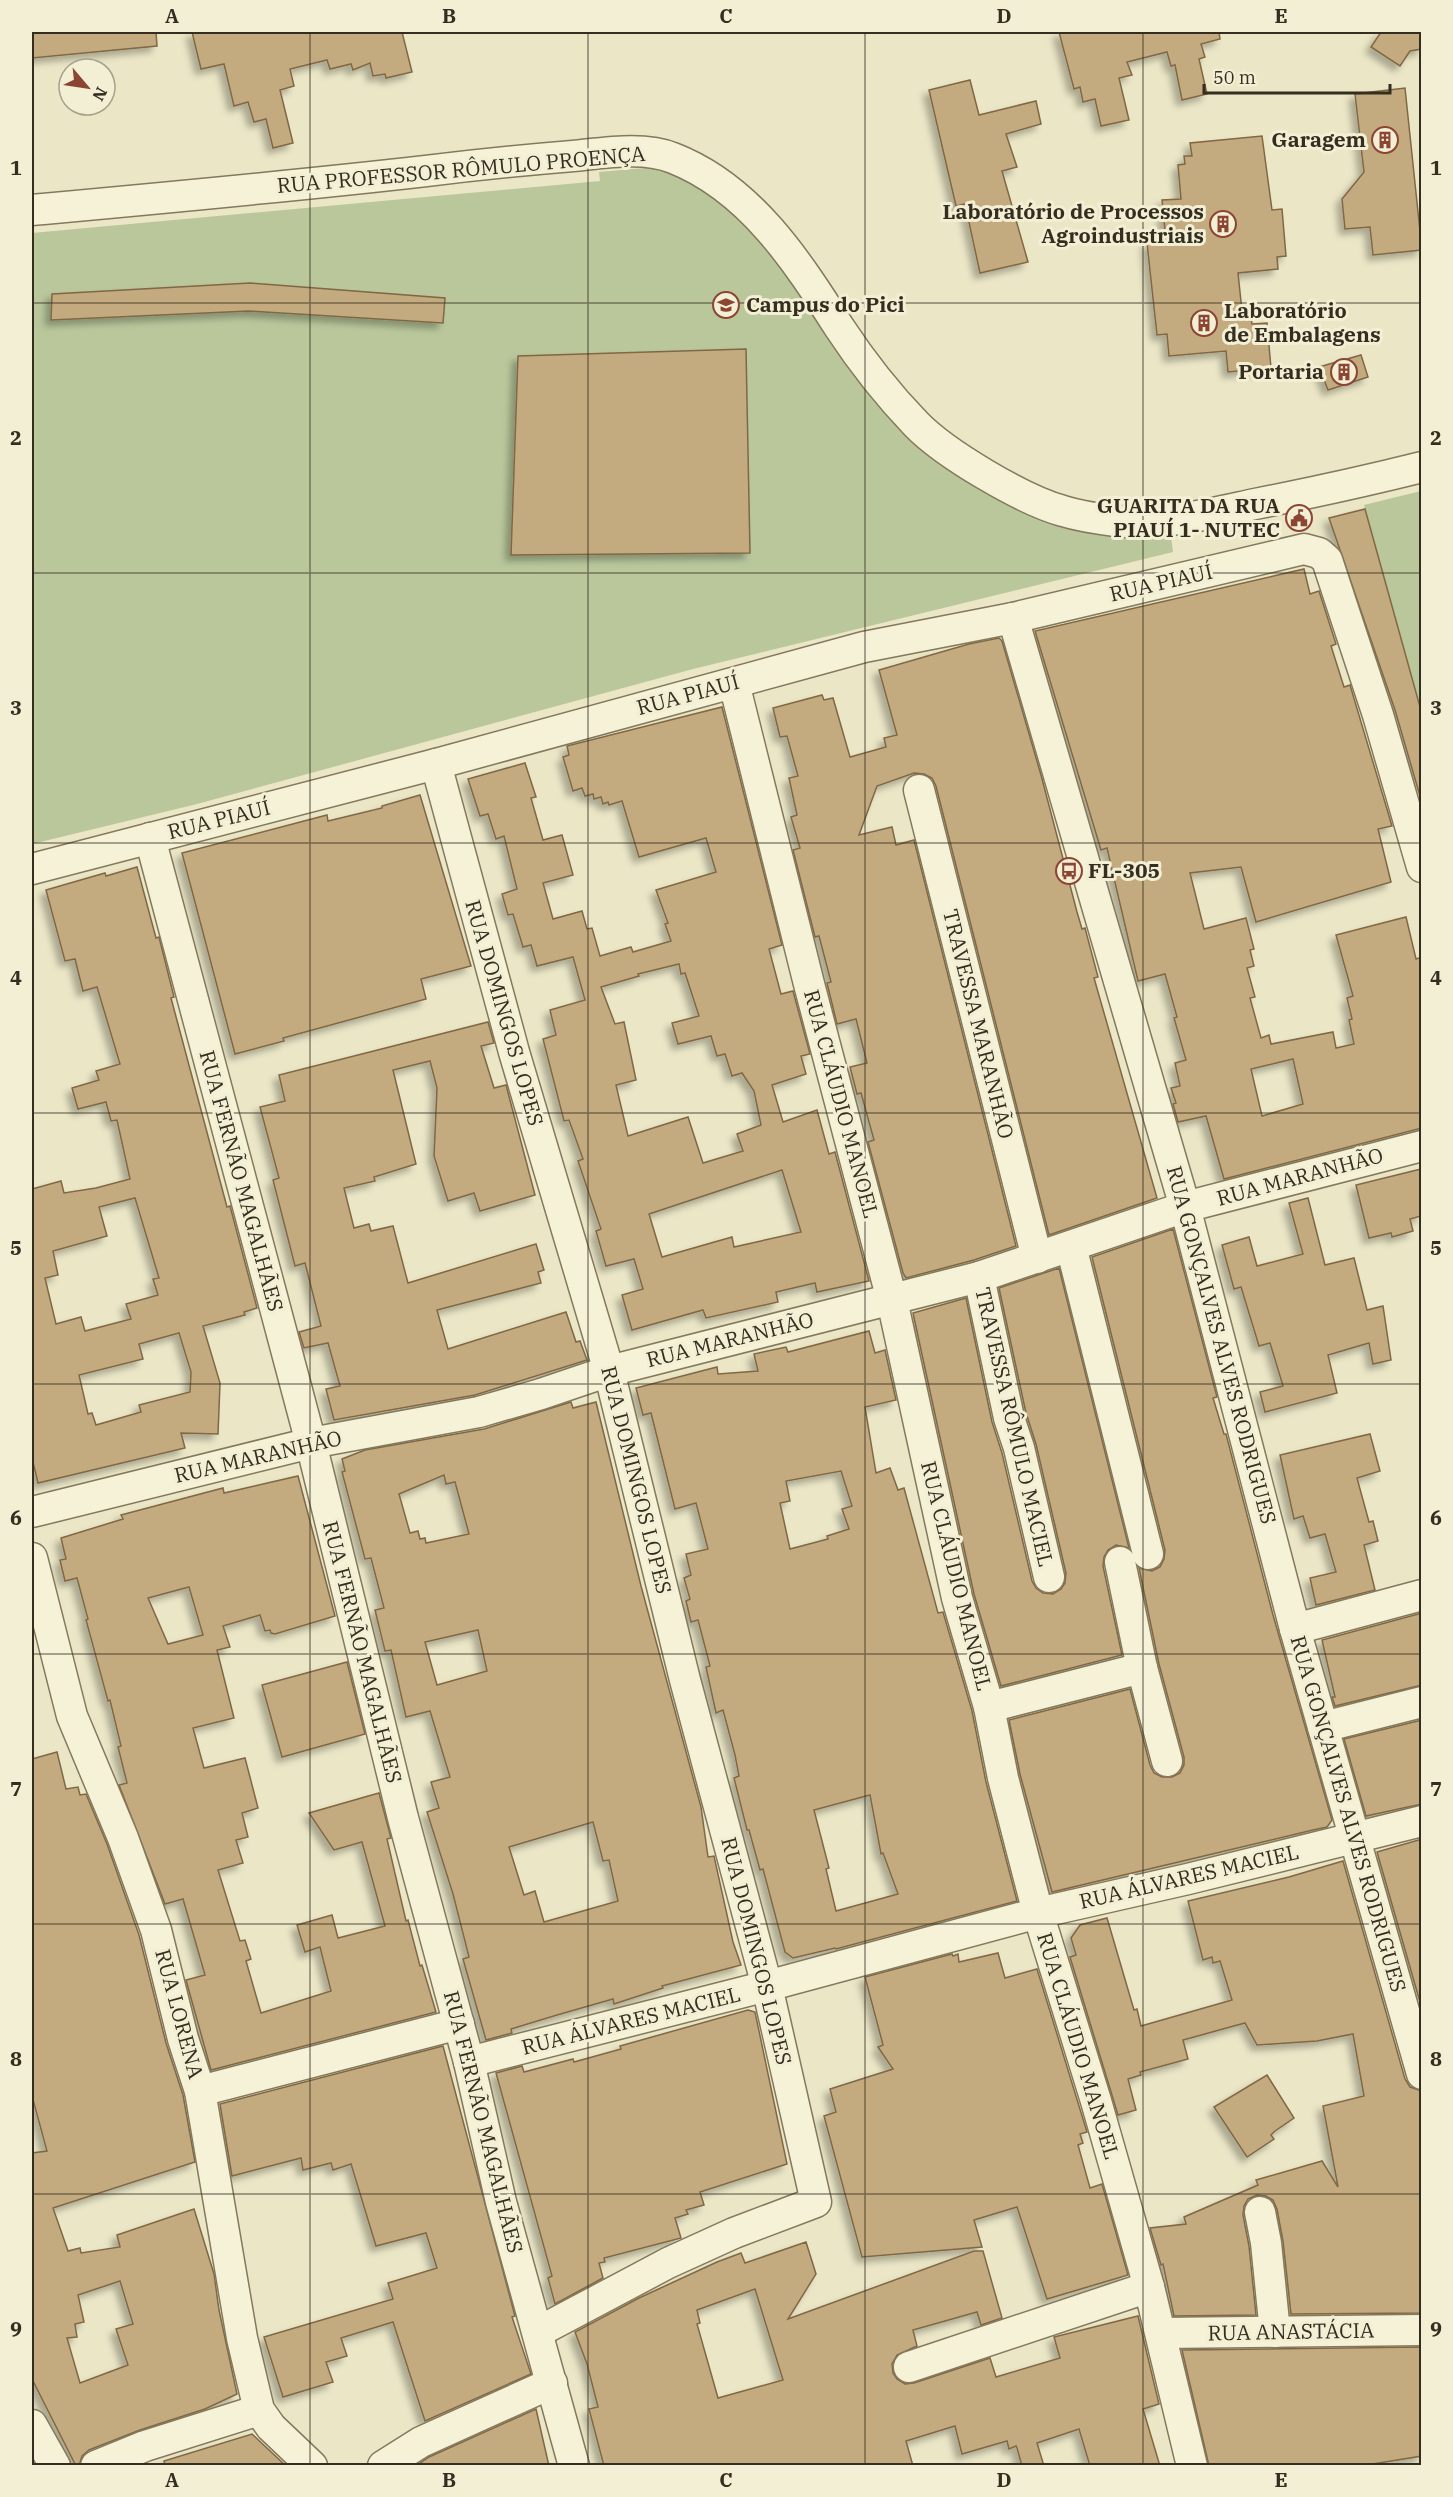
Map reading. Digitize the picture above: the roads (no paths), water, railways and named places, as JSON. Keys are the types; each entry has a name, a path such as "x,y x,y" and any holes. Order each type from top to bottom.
{"street":[{"name":"RUA PROFESSOR RÔMULO PROENÇA","path":"32,210 517,161 657,152 675,158 717,182 738,196 760,218 808,279 863,362 919,427 947,449 1005,485 1062,511 1119,521 1177,520 1362,483 1422,467"},
{"name":"RUA PIAUÍ","path":"32,869 436,764 864,647 1013,618 1304,549 1319,553 1327,560 1378,715 1422,867"},
{"name":"RUA GONÇALVES ALVES RODRIGUES","path":"1013,618 1185,1207 1295,1629 1422,2074"},
{"name":"RUA CLÁUDIO MANOEL","path":"734,683 808,984 892,1300 957,1598 989,1707 1003,1778 1038,1913 1096,2101 1149,2287 1192,2466"},
{"name":"RUA DOMINGOS LOPES","path":"436,764 514,1052 609,1371 685,1680 767,1986 816,2202 734,2233 668,2262 538,2332"},
{"name":"TRAVESSA MARANHÃO","path":"919,790 1037,1258"},
{"name":"RUA FERNÃO MAGALHÃES","path":"150,838 310,1443 403,1818 469,2062 501,2202 574,2466"},
{"name":"RUA MARANHÃO","path":"32,1512 310,1443 479,1412 609,1371 979,1277 1185,1207 1422,1146"},
{"path":"1071,1246 1148,1554"},
{"name":"TRAVESSA RÔMULO MACIEL","path":"979,1277 1009,1418 1019,1448 1049,1576"},
{"name":"RUA LORENA","path":"32,1558 72,1716 123,1838 156,1930 183,2039 200,2091 242,2338 259,2410 271,2427 312,2466"},
{"path":"1120,1562 1142,1668 1167,1761"},
{"path":"1295,1629 1422,1595"},
{"path":"989,1707 1142,1668"},
{"path":"1323,1727 1422,1702"},
{"name":"RUA ÁLVARES MACIEL","path":"469,2062 767,1986 1038,1913 1188,1880 1422,1821"},
{"path":"200,2091 459,2024"},
{"path":"1260,2212 1266,2243 1275,2332"},
{"path":"909,2367 1149,2287"},
{"name":"RUA ANASTÁCIA","path":"1161,2333 1422,2330"},
{"path":"383,2466 421,2442 552,2382"},
{"path":"96,2466 145,2446 259,2410"},
{"path":"32,2425 55,2466"}],"place":[{"name":"Garagem","path":"1385,140"},
{"name":"Laboratório de Processos Agroindustriais","path":"1223,224"},
{"name":"Campus do Pici","path":"726,305"},
{"name":"Laboratório de Embalagens","path":"1204,323"},
{"name":"Portaria","path":"1344,372"},
{"name":"GUARITA DA RUA PIAUÍ 1- NUTEC","path":"1299,518"},
{"name":"FL-305","path":"1069,871"}]}
